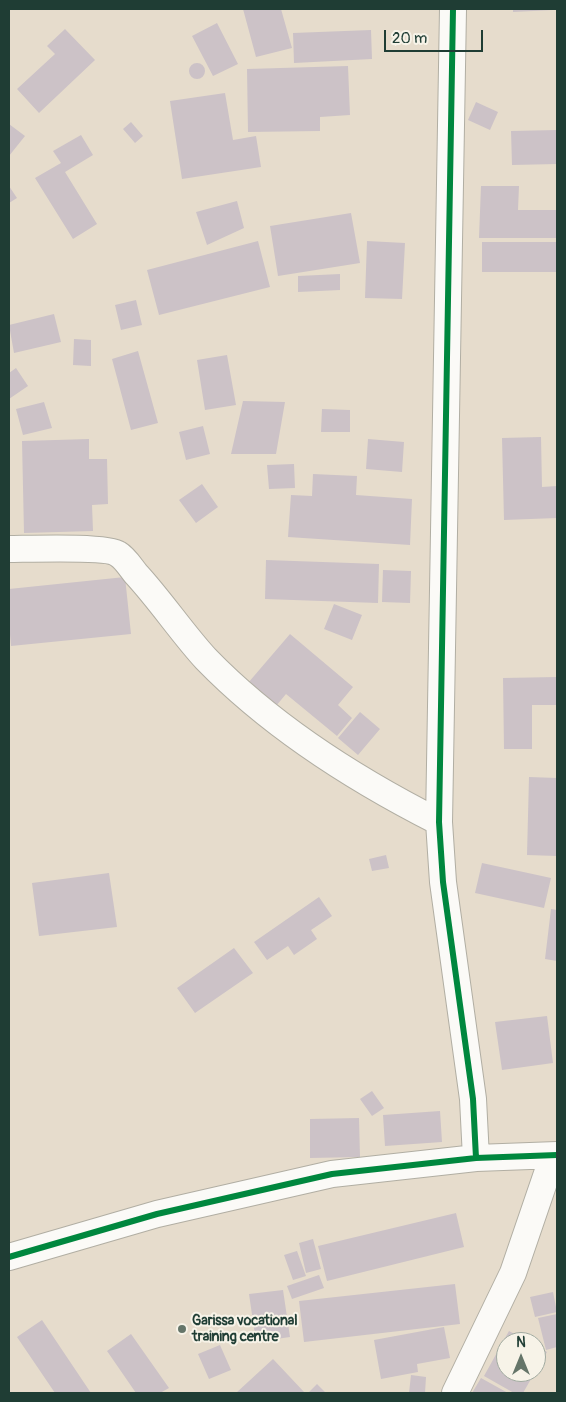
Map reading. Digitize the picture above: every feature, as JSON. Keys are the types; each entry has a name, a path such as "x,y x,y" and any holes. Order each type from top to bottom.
{"street":[{"path":"453,9 439,822 443,882 473,1099 476,1158"},
{"path":"9,549 95,549 118,553 152,591 205,658 258,707 308,744 392,798 439,822"},
{"path":"9,1257 157,1214 332,1174 476,1158 555,1156 513,1273 455,1393"}],"building":[{"path":"243,9 281,9 292,48 256,57"},
{"path":"513,9 553,9 553,10 513,12"},
{"path":"217,23 238,64 213,76 192,36"},
{"path":"65,29 95,60 39,113 17,89 55,54 47,46"},
{"path":"371,30 372,59 294,63 293,33"},
{"path":"194,63 200,63 205,68 203,77 194,79 189,74 189,68"},
{"path":"348,66 350,115 320,117 320,131 248,132 247,69"},
{"path":"225,93 233,140 256,136 261,167 182,179 170,101"},
{"path":"476,102 498,112 490,130 468,120"},
{"path":"131,122 143,136 135,143 123,129"},
{"path":"9,124 25,136 9,156"},
{"path":"557,130 557,164 512,165 511,131"},
{"path":"81,135 93,155 65,172 97,224 73,239 35,178 61,163 53,151"},
{"path":"9,186 17,198 9,203"},
{"path":"481,186 519,186 518,210 557,210 557,238 479,238"},
{"path":"237,201 244,228 207,245 196,212"},
{"path":"351,213 360,263 278,276 270,226"},
{"path":"258,241 270,287 159,315 147,270"},
{"path":"367,241 405,243 402,299 365,298"},
{"path":"482,242 557,242 557,272 482,272"},
{"path":"340,274 340,290 298,292 298,276"},
{"path":"136,300 142,325 121,330 115,305"},
{"path":"54,314 61,342 14,353 9,325"},
{"path":"74,339 91,340 91,366 73,365"},
{"path":"138,351 158,423 131,430 112,359"},
{"path":"227,355 236,405 205,410 197,360"},
{"path":"16,368 28,386 9,399 9,373"},
{"path":"243,401 285,402 276,454 231,454"},
{"path":"44,402 52,428 23,435 16,409"},
{"path":"322,409 350,410 350,432 321,432"},
{"path":"203,426 210,454 186,460 179,432"},
{"path":"541,437 542,487 557,486 557,518 504,520 502,438"},
{"path":"89,439 89,459 107,459 108,504 92,505 93,531 24,533 22,441"},
{"path":"368,439 404,442 402,472 366,469"},
{"path":"294,464 295,488 269,489 267,465"},
{"path":"313,474 357,476 356,495 412,499 410,545 288,537 291,495 312,496"},
{"path":"202,484 218,507 196,523 179,500"},
{"path":"266,560 379,564 378,603 265,599"},
{"path":"383,570 411,571 410,603 382,602"},
{"path":"125,577 131,634 11,646 9,589"},
{"path":"334,604 362,615 352,640 324,629"},
{"path":"290,634 353,687 338,705 352,718 337,736 286,694 276,706 248,683"},
{"path":"557,677 557,705 532,705 532,749 504,749 503,678"},
{"path":"360,712 380,729 358,755 338,738"},
{"path":"529,777 557,778 557,856 527,855"},
{"path":"386,855 389,868 372,871 369,859"},
{"path":"482,863 551,878 544,908 475,893"},
{"path":"109,873 117,927 39,936 32,883"},
{"path":"319,897 332,916 311,930 317,939 294,955 288,946 267,960 254,942"},
{"path":"551,909 557,910 557,961 545,959"},
{"path":"234,948 253,973 195,1013 177,988"},
{"path":"547,1016 553,1063 502,1070 495,1022"},
{"path":"372,1091 384,1108 372,1116 360,1099"},
{"path":"440,1111 442,1142 385,1146 383,1115"},
{"path":"359,1118 360,1157 310,1158 310,1119"},
{"path":"456,1213 464,1247 327,1281 318,1246"},
{"path":"313,1239 321,1269 306,1273 299,1243"},
{"path":"297,1251 306,1276 293,1280 284,1255"},
{"path":"319,1275 324,1288 292,1299 287,1286"},
{"path":"455,1284 460,1324 304,1342 299,1301"},
{"path":"283,1290 290,1337 256,1342 249,1294"},
{"path":"553,1292 557,1312 535,1317 530,1297"},
{"path":"557,1314 557,1347 546,1350 546,1332 542,1332 538,1318"},
{"path":"42,1320 91,1393 55,1393 17,1337"},
{"path":"444,1327 450,1358 417,1364 418,1372 381,1379 374,1340"},
{"path":"131,1334 169,1388 160,1393 136,1393 107,1351"},
{"path":"220,1345 231,1370 209,1379 198,1354"},
{"path":"496,1354 496,1382 529,1382 523,1393 514,1393 484,1376"},
{"path":"273,1359 305,1393 236,1393"},
{"path":"411,1375 426,1377 425,1393 409,1393"},
{"path":"481,1378 508,1393 472,1393"},
{"path":"317,1384 326,1393 308,1393"}],"cycle path":[{"path":"453,9 439,822 443,882 473,1099 476,1158"},
{"path":"9,1257 157,1214 332,1174 476,1158 557,1155"}],"place":[{"name":"Garissa vocational training centre","path":"182,1329"}]}
